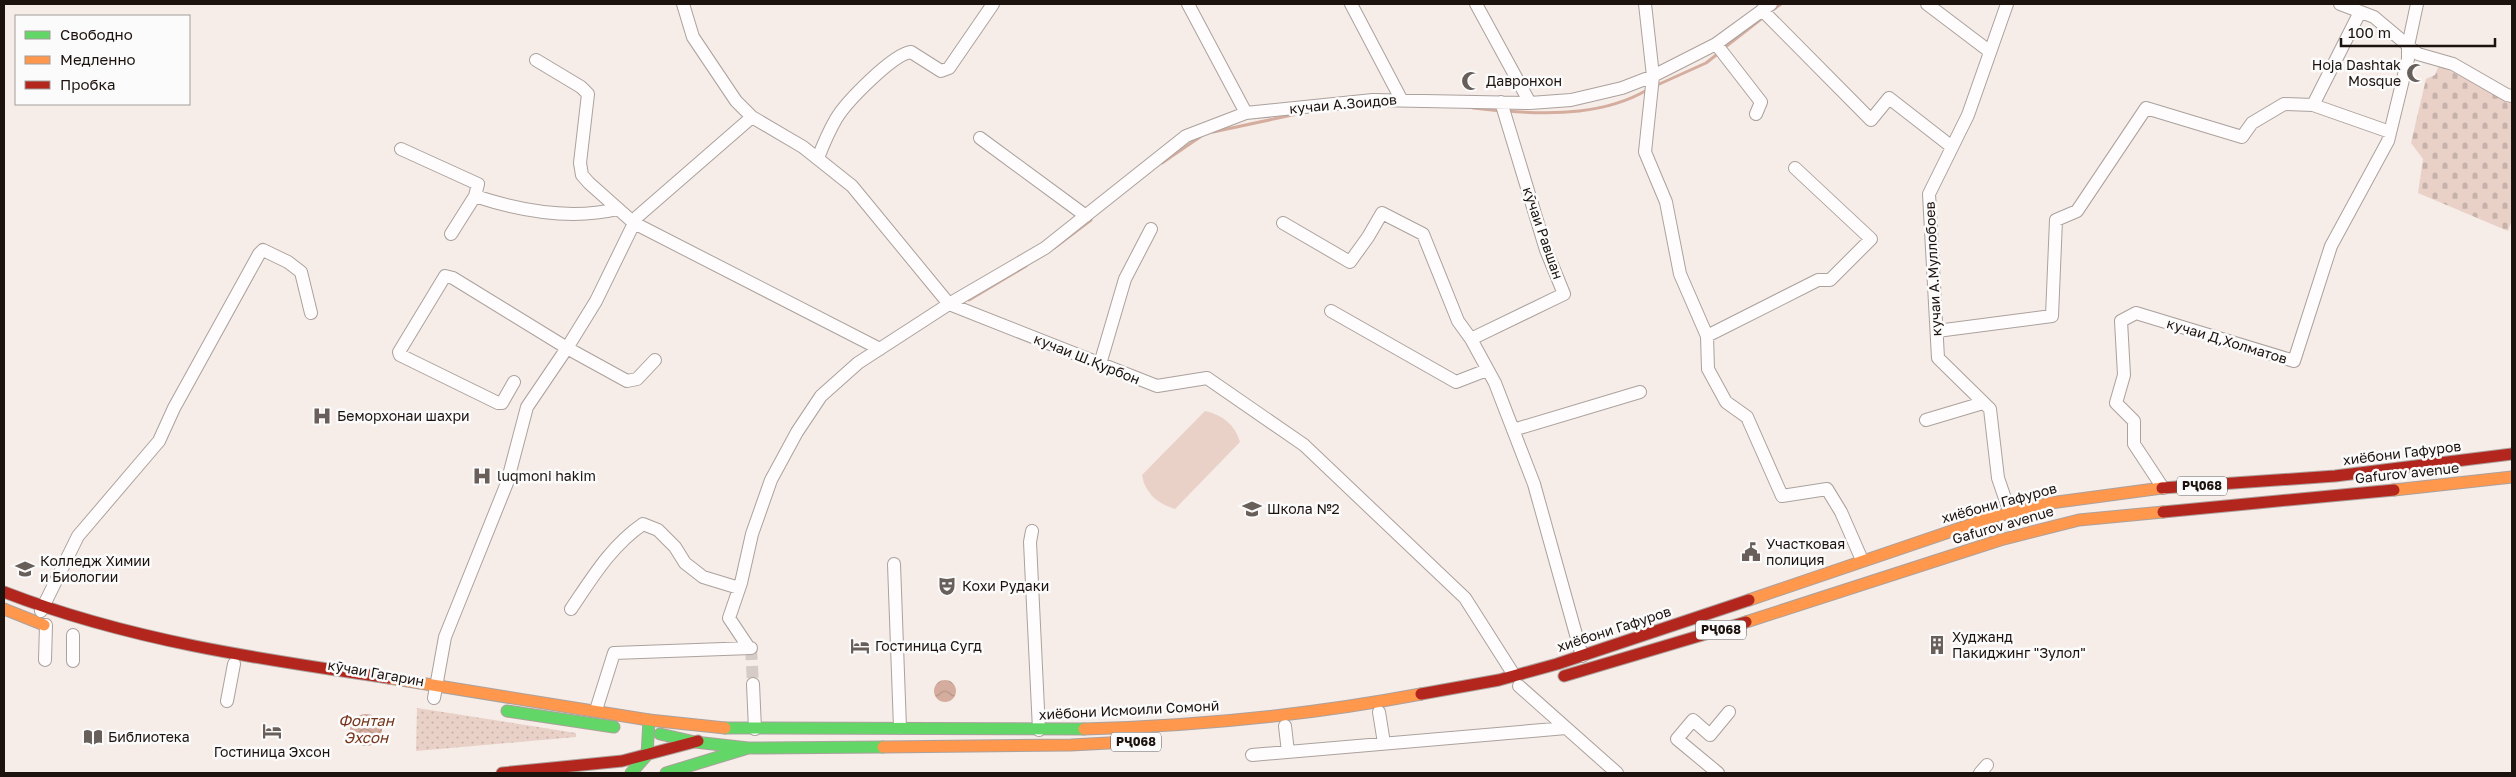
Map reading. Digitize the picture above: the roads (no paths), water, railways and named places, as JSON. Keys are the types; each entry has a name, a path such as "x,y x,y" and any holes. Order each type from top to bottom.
{"main road":[{"name":"хиёбони Гафуров","path":"1517,681 1582,656 1702,617 1897,548 2010,513 2050,503 2163,488 2335,476 2512,454"},
{"path":"2335,476 2337,496"},
{"name":"Gafurov avenue","path":"1552,679 1695,639 2000,540 2079,520 2337,496 2512,477"},
{"path":"1897,548 1903,570"},
{"name":"кӯчаи Гагарин","path":"4,592 42,608 86,622 168,642 243,656 596,710 643,729 695,742 748,748"},
{"path":"4,609 60,630"},
{"name":"кӯчаи Гагарин","path":"175,654 377,688"},
{"name":"РҶ068","path":"1236,732 1379,712 1517,681 1537,682"},
{"name":"хиёбони Исмоили Сомонӣ","path":"741,730 900,728 1039,730 1111,728 1281,716 1359,706 1517,681"},
{"path":"499,710 621,728"},
{"name":"кӯчаи Гагарин","path":"643,729 741,730"},
{"path":"631,773 647,755 643,729"},
{"path":"633,758 640,746 643,729"},
{"name":"РҶ068","path":"502,773 622,761 741,730"},
{"name":"РҶ068","path":"671,773 748,748 1071,745 1142,741"}],"street":[{"name":"кучаи Ш.Қурбон","path":"683,4 693,36 736,100 752,117 818,158 852,186 949,304 1157,386 1208,378 1304,445 1464,598 1517,681 1617,773"},
{"path":"818,158 837,117 848,102 896,57 911,52 933,68 941,71 948,68 993,4"},
{"path":"1188,4 1246,113"},
{"path":"1351,4 1401,99"},
{"path":"1476,4 1530,103"},
{"path":"1645,4 1652,84 1645,152 1666,202 1680,274 1707,336 1708,368 1726,402 1747,418 1782,496 1827,489 1841,512 1862,560"},
{"path":"1927,4 1989,51"},
{"name":"кучаи А.Муллобоев","path":"1986,406 1938,358 1929,194 1968,115 1989,51 2008,4"},
{"path":"2340,4 2374,17 2418,54 2453,64 2507,95 2512,96"},
{"name":"кучаи Д,Холматов","path":"2163,488 2134,444 2134,420 2116,403 2124,375 2121,321 2136,313 2294,362 2331,246 2388,140 2408,59 2408,46 2417,4"},
{"path":"1767,11 1872,120 1889,98 1952,147"},
{"name":"кучаи А.Зоидов","path":"596,710 614,653 750,648 728,618 739,588 752,534 771,480 797,432 821,396 858,363 949,304 1045,248 1186,136 1246,113 1401,99 1503,108 1530,103 1571,100 1622,88 1652,84 1767,11"},
{"path":"2313,105 2360,12"},
{"path":"1716,44 1761,102 1756,114"},
{"path":"536,60 581,87 588,94 589,102 580,162 582,174 589,184 634,223 880,349"},
{"path":"1937,331 2052,316 2056,220 2077,212 2146,108 2242,137 2252,123 2284,104 2313,105 2390,132"},
{"name":"кӯчаи Равшан","path":"1471,339 1564,294 1546,250 1503,108"},
{"path":"434,698 445,637 507,483 526,407 567,348 596,301 637,216 752,117"},
{"path":"980,138 1086,216"},
{"path":"401,149 478,184 475,196 452,234"},
{"path":"1707,336 1818,280 1830,280 1871,239 1795,168"},
{"path":"475,196 497,204 579,215 618,208"},
{"path":"1283,223 1350,262 1382,213 1423,234 1458,321 1471,339 1488,370 1534,484 1582,656"},
{"path":"1100,364 1125,279 1151,229"},
{"path":"73,661 60,630 42,608 78,536 159,441 179,400 259,254 263,250 288,262 301,272 311,314"},
{"path":"514,382 502,403 498,403 400,355 399,352 445,276 453,278 567,348 627,381 637,379 655,360"},
{"path":"1331,311 1456,382 1488,370"},
{"path":"1513,430 1640,392"},
{"path":"1926,420 1986,406 1998,478 2010,513"},
{"path":"571,609 607,557 629,534 643,524 658,530 675,546 685,563 703,577 739,588"},
{"path":"1032,531 1030,542 1039,730"},
{"path":"894,564 900,728"},
{"path":"45,660 60,630"},
{"path":"227,701 234,664"},
{"path":"753,684 756,730"},
{"path":"1379,712 1384,744"},
{"path":"1718,773 1677,739 1693,720 1710,735 1729,712"},
{"path":"1285,726 1288,752"},
{"path":"1252,755 1566,728"}],"water":[{"path":"945,680 955,687 956,691 949,701 945,702 935,695 934,691 941,681"},
{"name":"Фонтан Эхсон","path":"366,714 372,715 377,719 381,724 381,736 377,741 372,745 366,746 360,745 355,741 351,736 350,730 351,724 355,719 360,715"}],"waterway":[{"path":"1774,9 1781,4"},
{"path":"1724,48 1765,16"},
{"path":"1655,86 1706,63 1720,52"},
{"path":"1507,111 1543,113 1579,111 1614,104 1647,90"},
{"path":"1473,108 1501,111"},
{"path":"1213,132 1297,114"},
{"path":"1162,163 1200,137"},
{"path":"1054,248 1091,220"},
{"path":"969,300 1026,266"}],"tunnel":[{"path":"751,648 753,684"}],"place":[{"name":"Hoja Dashtak Mosque","path":"2416,73"},
{"name":"Давронхон","path":"1471,81"},
{"name":"Беморхонаи шахри","path":"322,416"},
{"name":"luqmoni hakim","path":"482,476"},
{"name":"Школа №2","path":"1252,509"},
{"name":"Участковая полиция","path":"1751,552"},
{"name":"Колледж Химии и Биологии","path":"25,569"},
{"name":"Кохи Рудаки","path":"947,586"},
{"name":"Худжанд Пакиджинг \"Зулол\"","path":"1937,645"},
{"name":"Гостиница Сугд","path":"860,646"},
{"name":"Гостиница Эхсон","path":"272,731"},
{"name":"Библиотека","path":"93,737"}]}
